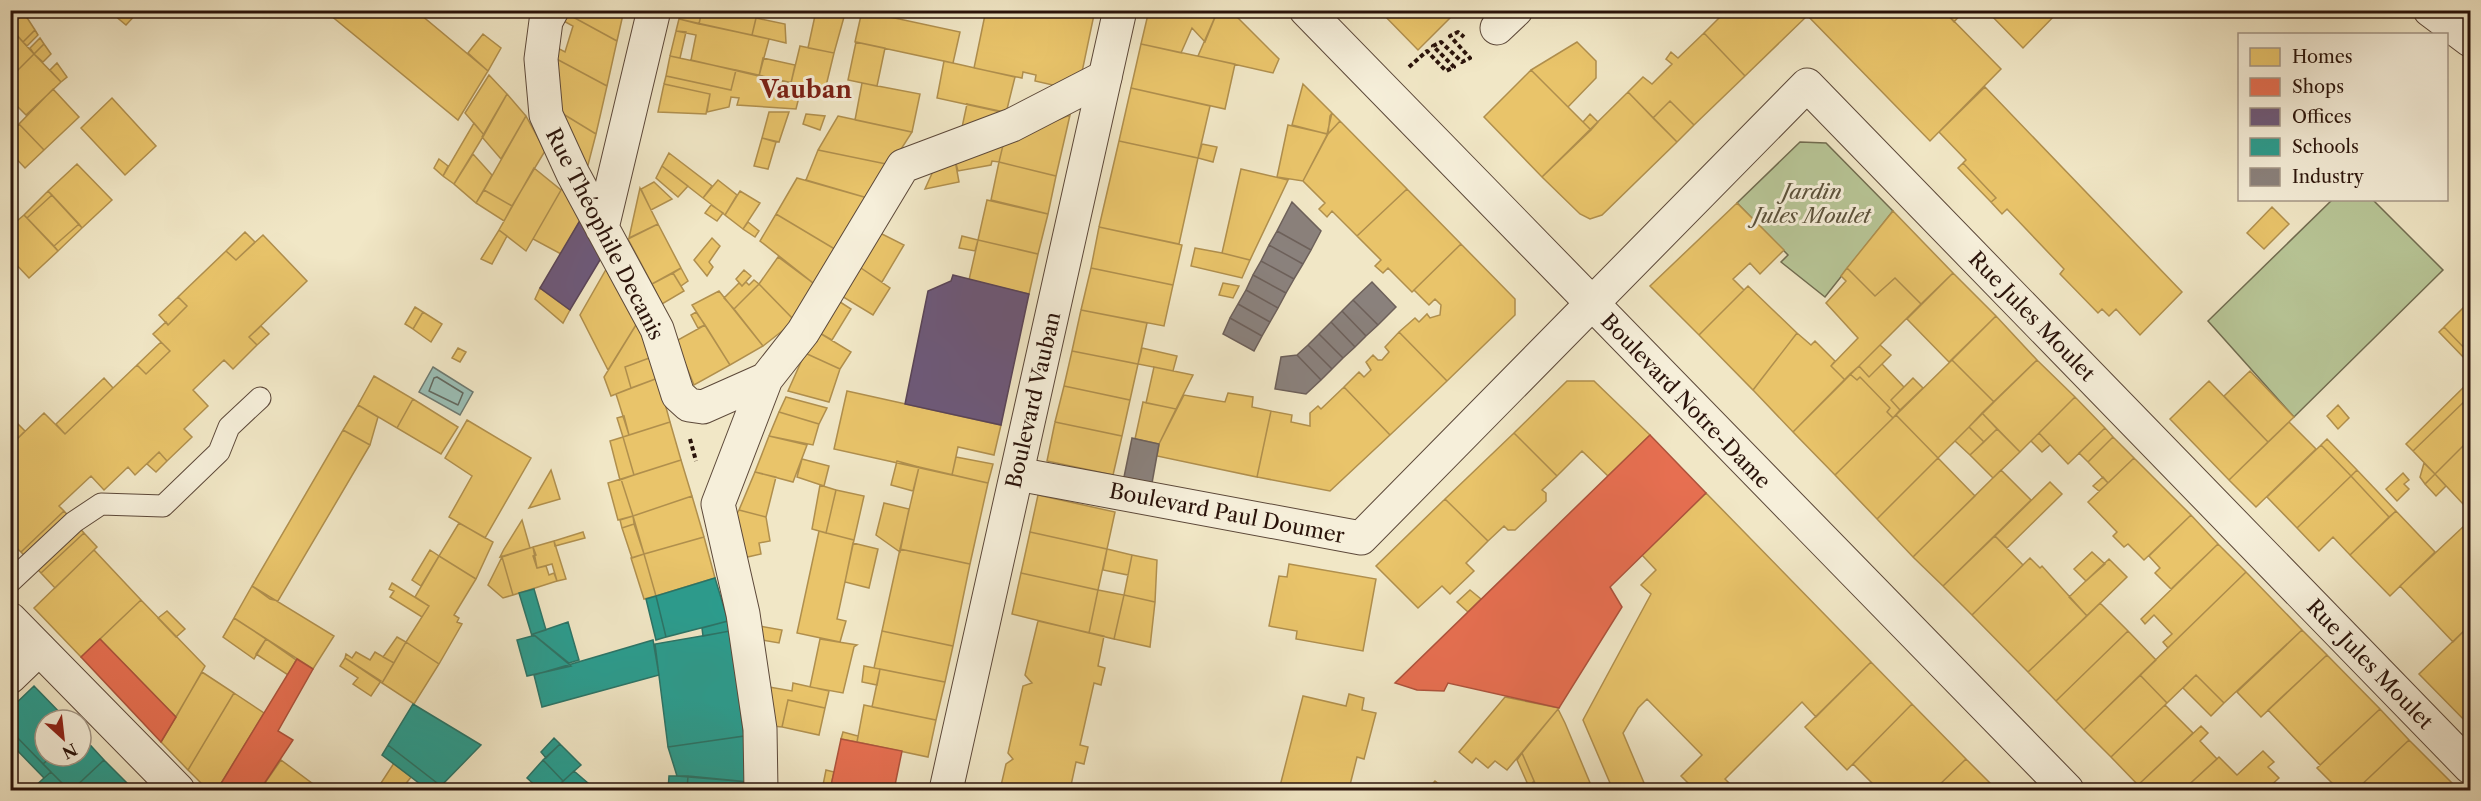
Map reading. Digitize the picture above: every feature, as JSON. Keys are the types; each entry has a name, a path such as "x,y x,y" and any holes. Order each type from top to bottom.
{"street":[{"name":"Rue Théophile Decanis","path":"552,10 546,21 541,59 546,115 573,174 657,329 678,395 689,405 703,407 766,379"},
{"path":"602,228 654,10"},
{"name":"Boulevard Vauban","path":"946,790 1120,10"},
{"name":"Boulevard Notre-Dame","path":"1306,10 2067,790"},
{"path":"2430,10 2470,40"},
{"name":"Rue Théophile Decanis","path":"762,790 760,729 744,614 718,504 766,379 803,332 903,166 1012,125 1105,77"},
{"name":"Rue Jules Moulet","path":"1592,304 1807,85 2470,767"},
{"name":"Boulevard Paul Doumer","path":"1017,474 1360,538 1592,304"},
{"path":"10,620 178,790"},
{"path":"10,677 39,649"}],"lane":[{"path":"10,582 74,522 101,504 163,506 219,452 229,426 260,398"}],"path":[{"path":"1427,51 1446,72 1454,67 1433,46 1441,42 1462,63 1470,58 1450,36 1458,32"}],"green space":[{"name":"Jardin Jules Moulet","path":"1800,142 1826,143 1893,211 1825,297 1781,262 1788,255 1737,203"},
{"path":"2331,201 2374,201 2443,270 2294,417 2208,321"}],"water":[{"path":"433,367 473,392 460,415 419,392"}],"building: Homes":[{"path":"10,10 22,10 24,13 10,27"},
{"path":"108,10 140,10 126,25"},
{"path":"324,10 415,10 488,71 458,120"},
{"path":"563,10 624,10 617,41 562,11"},
{"path":"681,10 702,10 699,24 679,19"},
{"path":"702,10 758,10 752,35 699,24"},
{"path":"986,10 1095,10 1082,72 1057,86 1035,81 1036,75 1023,72 1022,78 974,68"},
{"path":"1149,10 1218,10 1205,42 1192,28 1181,53 1141,44"},
{"path":"1218,10 1230,10 1279,59 1273,73 1198,56"},
{"path":"1379,10 1458,10 1418,50"},
{"path":"1727,10 1802,10 1807,16 1745,76 1704,33"},
{"path":"1802,10 1943,10 2001,69 1930,141"},
{"path":"1943,10 1965,10 1954,22"},
{"path":"1986,10 2060,10 2023,48"},
{"path":"562,11 617,41 607,86 551,56 554,46 565,52 573,26 560,19"},
{"path":"816,11 844,17 834,53 808,48"},
{"path":"862,11 960,32 953,63 855,42"},
{"path":"24,13 35,30 23,42 10,27"},
{"path":"756,18 785,24 786,43 752,35"},
{"path":"679,19 769,39 759,76 691,60 696,35 676,31"},
{"path":"10,28 34,54 10,78"},
{"path":"35,30 38,35 27,46 23,42"},
{"path":"676,31 686,32 680,58 670,56"},
{"path":"1704,33 1745,76 1694,125 1670,101 1653,118 1628,92 1643,77 1652,84 1672,64 1666,59 1671,52 1678,58"},
{"path":"483,34 501,48 488,71 468,53"},
{"path":"40,38 44,44 34,54 30,48"},
{"path":"856,42 885,48 877,86 848,80"},
{"path":"1577,42 1596,61 1596,78 1568,107 1531,70"},
{"path":"44,44 51,54 43,62 34,54"},
{"path":"1141,44 1235,64 1225,109 1131,88"},
{"path":"800,46 834,53 825,90 791,83"},
{"path":"34,54 61,82 26,115 10,99 10,78"},
{"path":"551,56 607,86 596,134 555,109"},
{"path":"670,56 736,70 731,90 666,76"},
{"path":"763,58 795,65 791,83 759,76"},
{"path":"944,61 1015,77 1006,113 937,98"},
{"path":"57,63 67,77 61,82 50,70"},
{"path":"736,70 802,85 796,109 737,105 739,98 731,97 729,107 707,112 710,94 664,84 666,76 731,90"},
{"path":"1531,70 1591,130 1542,177 1484,117"},
{"path":"489,75 507,94 484,135 465,113"},
{"path":"862,83 920,94 912,132 855,120"},
{"path":"664,84 710,94 706,114 658,112"},
{"path":"1303,84 1332,113 1327,134 1292,125"},
{"path":"1985,87 2182,292 2140,335 2116,309 2109,316 2102,309 2098,313 2060,274 2064,269 2007,209 2002,214 1991,202 1996,198 1963,163 1966,160 1939,132"},
{"path":"1131,88 1210,106 1198,158 1119,141"},
{"path":"53,89 79,117 44,150 19,124"},
{"path":"1628,92 1677,142 1602,215 1590,219 1580,214 1542,177"},
{"path":"507,94 526,116 501,159 482,137"},
{"path":"112,98 156,146 125,175 81,128"},
{"path":"1670,101 1694,125 1677,142 1653,118"},
{"path":"967,104 1009,113 961,132"},
{"path":"555,109 596,134 588,165 585,165"},
{"path":"769,112 789,112 779,142 762,138"},
{"path":"1332,113 1340,121 1328,134 1330,116"},
{"path":"806,114 825,116 820,130 803,124"},
{"path":"1590,114 1598,122 1591,130 1583,122"},
{"path":"1070,115 1056,176 999,162 1004,141"},
{"path":"526,116 545,151 512,206 484,190"},
{"path":"838,116 912,132 891,165 818,150"},
{"path":"1340,121 1407,189 1357,236 1332,211 1327,217 1319,209 1325,203 1303,181 1327,135"},
{"path":"474,123 484,135 454,184 443,176"},
{"path":"19,124 44,150 25,168 10,152 10,132"},
{"path":"1288,125 1328,134 1303,181 1277,177"},
{"path":"762,138 776,142 768,169 754,166"},
{"path":"1004,141 999,162 992,161 991,165 958,171 955,160"},
{"path":"1119,141 1198,158 1179,244 1099,227"},
{"path":"1202,144 1217,147 1213,162 1198,158"},
{"path":"818,150 891,165 871,199 806,180"},
{"path":"669,153 712,186 703,198 662,166"},
{"path":"473,154 492,175 476,203 454,184"},
{"path":"439,159 448,166 443,176 434,168"},
{"path":"955,160 959,182 925,189 934,169"},
{"path":"999,162 1056,176 1048,214 991,200"},
{"path":"1963,163 1996,198 1991,202 1958,168"},
{"path":"77,164 112,200 82,228 48,191"},
{"path":"662,166 688,186 678,197 656,178"},
{"path":"534,168 561,190 526,251 499,230"},
{"path":"1241,169 1288,180 1250,260 1222,253"},
{"path":"797,178 871,199 838,251 776,214"},
{"path":"718,180 737,195 725,215 703,198"},
{"path":"654,182 672,199 651,210 641,189"},
{"path":"564,185 582,217 561,254 533,239"},
{"path":"640,188 658,224 629,238"},
{"path":"1407,189 1461,244 1412,292 1388,268 1383,273 1375,266 1381,260 1357,236"},
{"path":"484,190 512,206 504,221 476,203"},
{"path":"48,191 52,195 27,218 24,215"},
{"path":"740,191 760,203 743,229 725,215"},
{"path":"52,195 79,224 54,246 27,218"},
{"path":"987,200 1048,214 1038,254 978,240"},
{"path":"1737,203 1784,250 1760,274 1750,263 1733,279 1744,290 1699,335 1650,286"},
{"path":"711,205 723,213 717,221 705,213"},
{"path":"2272,207 2289,224 2264,249 2247,233"},
{"path":"1893,211 1953,273 1921,304 1895,278 1875,296 1847,268"},
{"path":"776,214 838,251 817,286 760,241"},
{"path":"24,215 58,251 29,278 10,258 10,227"},
{"path":"748,222 759,231 755,237 743,229"},
{"path":"79,224 82,228 58,251 54,246"},
{"path":"658,224 681,268 652,284 628,239"},
{"path":"1099,227 1182,245 1173,285 1091,268"},
{"path":"499,230 507,236 492,264 481,259"},
{"path":"245,232 255,242 236,260 226,251"},
{"path":"878,232 904,245 882,282 858,266"},
{"path":"263,235 307,281 249,337 257,345 233,369 224,360 193,390 208,406 184,429 192,437 167,461 159,452 135,475 128,467 104,490 91,476 59,506 64,511 21,552 10,542 10,441 13,443 44,413 65,434 137,365 146,374 170,351 153,334 166,322 168,325 187,306 178,297 226,251 236,260"},
{"path":"962,236 978,240 975,251 959,248"},
{"path":"712,238 720,246 709,262 713,267 707,276 694,260"},
{"path":"978,240 1038,254 1029,294 969,280"},
{"path":"1461,244 1515,299 1515,315 1447,381 1399,332 1415,318 1419,322 1427,314 1430,318 1440,315 1441,305 1435,299 1429,305 1414,290"},
{"path":"1195,248 1250,260 1242,278 1191,266"},
{"path":"778,257 817,286 795,321 759,284"},
{"path":"608,266 639,320 608,370 580,315"},
{"path":"858,266 890,288 873,315 840,295"},
{"path":"681,268 688,281 681,286 673,273"},
{"path":"1091,268 1173,285 1164,326 1081,310"},
{"path":"1847,268 1875,296 1895,278 1921,304 1845,380 1831,366 1858,338 1826,303 1846,281 1841,276"},
{"path":"744,270 751,276 742,286 736,279"},
{"path":"673,273 684,291 662,304 652,284"},
{"path":"1953,273 1996,316 1949,362 1907,319"},
{"path":"754,280 759,284 734,309 724,298 739,283 742,286 746,282 749,285"},
{"path":"1223,283 1239,286 1233,298 1219,295"},
{"path":"759,284 795,321 763,346 734,309"},
{"path":"1748,286 1797,333 1753,390 1699,335"},
{"path":"540,288 570,310 563,323 535,299"},
{"path":"719,291 763,346 730,365 692,305"},
{"path":"178,297 187,306 168,325 159,315"},
{"path":"837,300 851,309 832,340 818,332"},
{"path":"2470,301 2470,354 2444,327"},
{"path":"415,307 423,312 413,329 405,324"},
{"path":"1081,310 1147,323 1138,364 1072,351"},
{"path":"423,312 442,324 431,342 413,329"},
{"path":"696,312 705,325 698,328 691,315"},
{"path":"1996,316 2037,360 1994,402 1952,360"},
{"path":"639,320 652,357 625,367 631,388 611,396 604,377"},
{"path":"705,325 730,365 694,385 676,341"},
{"path":"261,326 269,334 257,345 249,337"},
{"path":"2444,327 2470,354 2468,362 2439,332"},
{"path":"818,332 851,352 840,369 805,353"},
{"path":"1399,332 1447,381 1390,435 1344,387 1359,372 1364,377 1371,370 1366,362 1373,355 1378,360 1382,360 1389,352 1385,347"},
{"path":"1797,333 1811,345 1815,341 1835,361 1831,366 1845,380 1793,432 1753,390"},
{"path":"161,342 170,351 146,374 137,365"},
{"path":"1880,345 1891,355 1869,377 1859,366"},
{"path":"458,348 466,352 460,362 452,358"},
{"path":"1142,348 1177,356 1173,371 1138,364"},
{"path":"1072,351 1138,364 1130,400 1064,386"},
{"path":"805,353 840,369 829,402 788,391"},
{"path":"652,357 658,378 631,388 625,367"},
{"path":"1952,360 1994,402 1938,458 1896,415"},
{"path":"2037,360 2075,397 2020,452 1982,413"},
{"path":"1882,364 1904,387 1891,400 1900,410 1893,418 1887,412 1890,408 1860,377 1857,380 1850,374 1859,366 1869,377"},
{"path":"1154,367 1193,375 1176,409 1146,403"},
{"path":"2250,371 2294,417 2268,442 2224,396"},
{"path":"1850,374 1857,380 1860,377 1890,408 1887,412 1893,418 1835,475 1793,432"},
{"path":"374,376 413,399 397,428 358,405"},
{"path":"104,378 113,388 65,434 56,424"},
{"path":"658,378 670,422 629,435 616,394"},
{"path":"1913,378 1923,388 1900,410 1891,400"},
{"path":"1567,381 1594,381 1650,435 1608,476 1582,451 1557,476 1514,433"},
{"path":"2209,381 2268,442 2229,480 2170,419"},
{"path":"2470,381 2470,396 2413,451 2406,444"},
{"path":"1064,386 1130,400 1122,436 1055,422"},
{"path":"1344,387 1390,435 1330,491 1257,477 1271,411 1292,415 1291,422 1310,426 1310,413 1318,406 1321,409"},
{"path":"847,391 1001,425 994,455 958,447 952,475 834,449"},
{"path":"1228,393 1253,397 1252,407 1271,411 1257,477 1157,456 1159,444 1184,395 1225,402"},
{"path":"2470,396 2470,439 2435,474 2413,451"},
{"path":"786,397 827,408 819,424 779,412"},
{"path":"2075,397 2105,428 2068,464 2039,433"},
{"path":"413,399 458,427 441,454 397,428"},
{"path":"1143,402 1176,409 1159,444 1135,439"},
{"path":"358,405 378,417 370,445 343,430"},
{"path":"2338,405 2349,418 2338,429 2327,416"},
{"path":"779,412 819,424 813,445 769,436"},
{"path":"1982,413 1997,429 1984,442 1969,427"},
{"path":"1896,415 1938,458 1877,519 1835,475"},
{"path":"624,416 629,435 623,437 617,418"},
{"path":"13,419 25,431 13,443 10,422"},
{"path":"467,420 531,458 485,538 449,517 472,476 445,458"},
{"path":"670,422 681,460 634,475 623,437"},
{"path":"1055,422 1122,436 1113,475 1047,461"},
{"path":"2289,422 2316,449 2256,507 2229,480"},
{"path":"1969,427 1984,442 1970,455 1955,441"},
{"path":"2105,428 2113,437 2088,462 2079,453"},
{"path":"1997,429 2020,452 1993,478 1970,455"},
{"path":"343,430 370,445 278,601 270,599 252,586"},
{"path":"1514,433 1557,476 1542,490 1546,493 1546,501 1515,530 1508,530 1504,526 1488,541 1445,499"},
{"path":"2039,433 2050,445 2042,452 2031,441"},
{"path":"769,436 807,445 793,482 755,472"},
{"path":"623,437 634,475 620,480 610,441"},
{"path":"2113,437 2134,458 2108,483 2088,462"},
{"path":"2327,439 2357,470 2351,476 2321,445"},
{"path":"2470,439 2470,496 2463,504 2435,474"},
{"path":"2321,445 2351,476 2297,528 2267,497"},
{"path":"159,452 167,461 156,472 147,464"},
{"path":"956,457 993,464 988,483 952,475"},
{"path":"1938,458 1975,496 1913,557 1877,519"},
{"path":"2134,458 2191,515 2144,560 2128,544 2124,547 2113,536 2117,532 2088,502"},
{"path":"802,459 829,466 824,486 797,477"},
{"path":"681,460 692,496 633,516 621,479"},
{"path":"897,461 919,467 913,491 891,485"},
{"path":"2424,463 2435,474 2425,484 2420,477"},
{"path":"919,467 988,483 970,564 900,549"},
{"path":"551,470 560,499 529,508"},
{"path":"2001,470 2031,500 1943,586 1913,557"},
{"path":"2357,470 2396,511 2389,517 2351,476"},
{"path":"755,472 776,477 766,517 739,510"},
{"path":"2403,473 2409,480 2404,484 2409,489 2397,501 2386,489"},
{"path":"2435,474 2446,486 2436,496 2425,484"},
{"path":"2351,476 2389,517 2350,555 2333,537 2319,551 2297,528"},
{"path":"2103,477 2108,483 2099,491 2093,486"},
{"path":"621,479 633,516 618,520 608,483"},
{"path":"2050,482 2062,494 2007,548 1995,536"},
{"path":"820,485 836,490 826,533 812,529"},
{"path":"836,490 864,496 854,540 826,533"},
{"path":"1706,493 1871,662 1816,717 1802,702 1725,779 1736,790 1695,790 1681,776 1702,755 1647,699 1638,708 1623,733 1647,790 1613,790 1583,720 1651,594 1641,585 1656,570 1642,555"},
{"path":"1038,495 1115,512 1107,549 1030,532"},
{"path":"692,496 704,537 644,554 633,516"},
{"path":"1445,499 1488,541 1466,563 1474,571 1450,594 1442,586 1418,608 1376,566"},
{"path":"884,503 909,509 900,552 876,535"},
{"path":"739,510 766,517 770,541 759,543 761,554 743,558 735,517"},
{"path":"64,511 84,533 41,573 21,552"},
{"path":"2396,511 2435,552 2390,596 2350,555"},
{"path":"2191,515 2218,544 2171,589 2155,573 2160,568 2149,556"},
{"path":"633,516 634,524 622,528 620,520"},
{"path":"522,520 530,548 500,557 504,549"},
{"path":"459,523 493,542 476,579 439,556"},
{"path":"634,524 644,554 632,558 622,528"},
{"path":"2465,525 2470,531 2470,625 2453,642 2400,586"},
{"path":"819,531 854,540 837,619 846,621 840,642 797,633"},
{"path":"583,532 585,538 555,546 554,541"},
{"path":"1030,532 1107,549 1098,590 1021,573"},
{"path":"84,533 97,547 55,588 41,573"},
{"path":"1995,536 2023,565 1972,615 1943,586"},
{"path":"704,537 715,578 656,596 644,554"},
{"path":"554,541 566,579 557,581 552,564 537,568 533,556 536,555 533,547"},
{"path":"853,543 878,549 869,588 845,582"},
{"path":"2218,544 2246,572 2168,648 2163,642 2172,634 2154,615 2145,624 2141,619"},
{"path":"533,547 537,568 546,566 549,575 554,573 557,581 513,595 502,557"},
{"path":"900,549 970,564 953,646 882,631"},
{"path":"1107,549 1132,555 1128,575 1103,570"},
{"path":"94,550 141,600 81,657 34,608"},
{"path":"430,550 439,556 421,586 412,580"},
{"path":"2092,552 2105,564 2086,581 2074,569"},
{"path":"644,554 656,596 644,599 631,558"},
{"path":"1132,555 1157,560 1155,602 1124,595"},
{"path":"439,556 476,579 454,615 459,618 457,622 462,624 439,664 406,642 429,606 415,597"},
{"path":"502,557 513,595 503,598 488,585"},
{"path":"2030,558 2040,568 2042,566 2087,616 2028,672 1972,615"},
{"path":"2109,559 2127,577 2087,616 2069,597"},
{"path":"1289,564 1376,579 1363,651 1296,639 1297,631 1269,626 1279,576 1287,577"},
{"path":"2246,572 2302,630 2224,703 2196,675 2167,703 2140,675"},
{"path":"1021,573 1098,590 1089,633 1012,614"},
{"path":"392,583 429,606 422,617 390,597 394,591 389,589"},
{"path":"252,586 334,636 313,669 234,618"},
{"path":"1098,590 1124,595 1114,639 1089,633"},
{"path":"1470,590 1481,599 1468,612 1457,602"},
{"path":"1124,595 1155,602 1150,647 1114,639"},
{"path":"141,600 205,666 176,717 100,639"},
{"path":"2100,603 2128,631 2056,701 2028,672"},
{"path":"167,611 185,629 176,637 158,618"},
{"path":"234,618 266,639 254,659 223,637"},
{"path":"1038,621 1104,636 1098,666 1105,668 1101,685 1094,683 1080,745 1088,747 1084,764 1076,762 1070,790 1000,790 1006,764 1013,759 1008,753 1023,686 1032,683 1025,675"},
{"path":"754,625 782,630 779,643 756,639"},
{"path":"2470,625 2470,726 2419,674"},
{"path":"2302,630 2327,655 2261,717 2237,692"},
{"path":"882,631 953,646 945,682 874,668"},
{"path":"2128,631 2156,660 2084,730 2056,701"},
{"path":"397,637 406,642 394,663 383,657"},
{"path":"266,639 296,660 288,675 256,654"},
{"path":"820,639 857,645 854,647 843,693 810,687"},
{"path":"406,642 439,664 414,704 382,683"},
{"path":"356,652 370,660 375,652 394,663 382,683 345,658 346,654 352,658"},
{"path":"2327,655 2380,709 2320,765 2268,710"},
{"path":"345,658 381,681 371,696 353,684 358,678 340,666"},
{"path":"1871,662 1912,704 1847,770 1805,727"},
{"path":"864,666 880,669 877,685 862,682"},
{"path":"880,669 945,682 936,720 872,707"},
{"path":"202,672 234,693 188,770 161,742"},
{"path":"2140,675 2167,703 2111,757 2084,730"},
{"path":"2196,675 2224,703 2211,716 2183,688"},
{"path":"793,683 829,691 825,708 788,700 782,727 772,726 763,686 792,691"},
{"path":"234,693 264,713 217,790 208,790 188,770"},
{"path":"1349,694 1364,698 1362,710 1376,713 1364,759 1357,757 1349,789 1356,790 1279,790 1303,696 1346,706"},
{"path":"1505,697 1559,708 1507,770 1495,761 1488,768 1476,758 1472,763 1459,752"},
{"path":"788,700 825,708 819,735 782,727"},
{"path":"1912,704 1966,759 1934,790 1879,790 1853,764"},
{"path":"864,705 936,720 928,757 857,742"},
{"path":"2165,705 2193,733 2138,785 2111,757"},
{"path":"1558,709 1593,790 1538,790 1522,753"},
{"path":"2380,709 2409,740 2356,790 2339,790 2317,768"},
{"path":"2201,726 2208,733 2200,741 2217,759 2183,790 2144,790 2138,785"},
{"path":"843,732 858,736 857,742 841,739"},
{"path":"2409,740 2459,790 2356,790"},
{"path":"2263,751 2274,762 2268,767 2279,778 2266,790 2183,790 2219,757 2237,775"},
{"path":"1522,753 1534,781 1529,787 1517,760"},
{"path":"1966,759 1997,790 1934,790"},
{"path":"281,760 313,784 309,790 260,790"},
{"path":"394,763 411,777 401,790 391,790 381,783"},
{"path":"826,770 834,772 830,790 822,790"},
{"path":"1435,781 1447,790 1427,790"}],"building: Shops":[{"path":"1650,435 1706,493 1610,587 1622,607 1559,708 1448,683 1444,691 1417,690 1395,683"},
{"path":"100,639 176,717 161,742 81,657"},
{"path":"297,659 313,669 278,731 293,740 260,790 217,790"},
{"path":"841,739 902,751 894,790 830,790"}],"building: Offices":[{"path":"582,217 603,255 570,310 540,288"},
{"path":"953,275 1029,294 1001,425 905,404 928,291 951,281"}],"building: Schools":[{"path":"715,578 728,621 666,637 656,596"},
{"path":"534,589 546,630 532,636 519,593"},
{"path":"656,596 666,637 656,640 646,599"},
{"path":"728,621 730,631 703,636 702,628"},
{"path":"568,622 579,660 569,663 533,634"},
{"path":"730,631 744,736 668,747 655,644"},
{"path":"535,636 571,666 527,676 517,640"},
{"path":"653,640 659,675 542,707 534,675"},
{"path":"34,686 55,708 33,708 33,754 10,730 10,709"},
{"path":"413,704 481,745 441,786 388,745"},
{"path":"10,730 33,754 33,767 10,743"},
{"path":"744,736 749,782 677,776 668,747"},
{"path":"554,738 560,744 546,758 541,752"},
{"path":"560,744 581,765 563,781 543,760"},
{"path":"388,745 441,786 437,790 428,790 382,755"},
{"path":"93,748 104,760 72,790 69,790 47,768 93,768"},
{"path":"104,760 134,790 72,790"},
{"path":"543,760 563,781 554,790 540,790 527,778"},
{"path":"34,768 47,768 51,772 44,778"},
{"path":"574,771 596,790 554,790"},
{"path":"51,772 69,790 31,790 44,778"},
{"path":"669,776 688,776 687,790 668,790"},
{"path":"688,776 749,782 751,790 687,790"}],"building: Industry":[{"path":"1292,202 1321,231 1311,250 1277,231"},
{"path":"1277,231 1311,250 1303,264 1269,245"},
{"path":"1269,245 1303,264 1294,279 1261,261"},
{"path":"1261,261 1294,279 1286,293 1253,275"},
{"path":"1253,275 1286,293 1278,308 1246,290"},
{"path":"1372,282 1396,307 1378,325 1353,300"},
{"path":"1246,290 1278,308 1270,322 1238,304"},
{"path":"1353,300 1378,325 1366,336 1342,311"},
{"path":"1238,304 1270,322 1262,336 1230,318"},
{"path":"1342,311 1366,336 1355,347 1331,322"},
{"path":"1230,318 1262,336 1254,351 1223,334"},
{"path":"1331,322 1355,347 1343,358 1319,334"},
{"path":"1319,334 1343,358 1332,369 1308,345"},
{"path":"1308,345 1332,369 1321,380 1297,355"},
{"path":"1297,355 1321,380 1306,394 1275,389 1281,357"},
{"path":"1132,438 1159,444 1152,483 1124,477"}],"district":[{"name":"Vauban","path":"806,89"}]}
